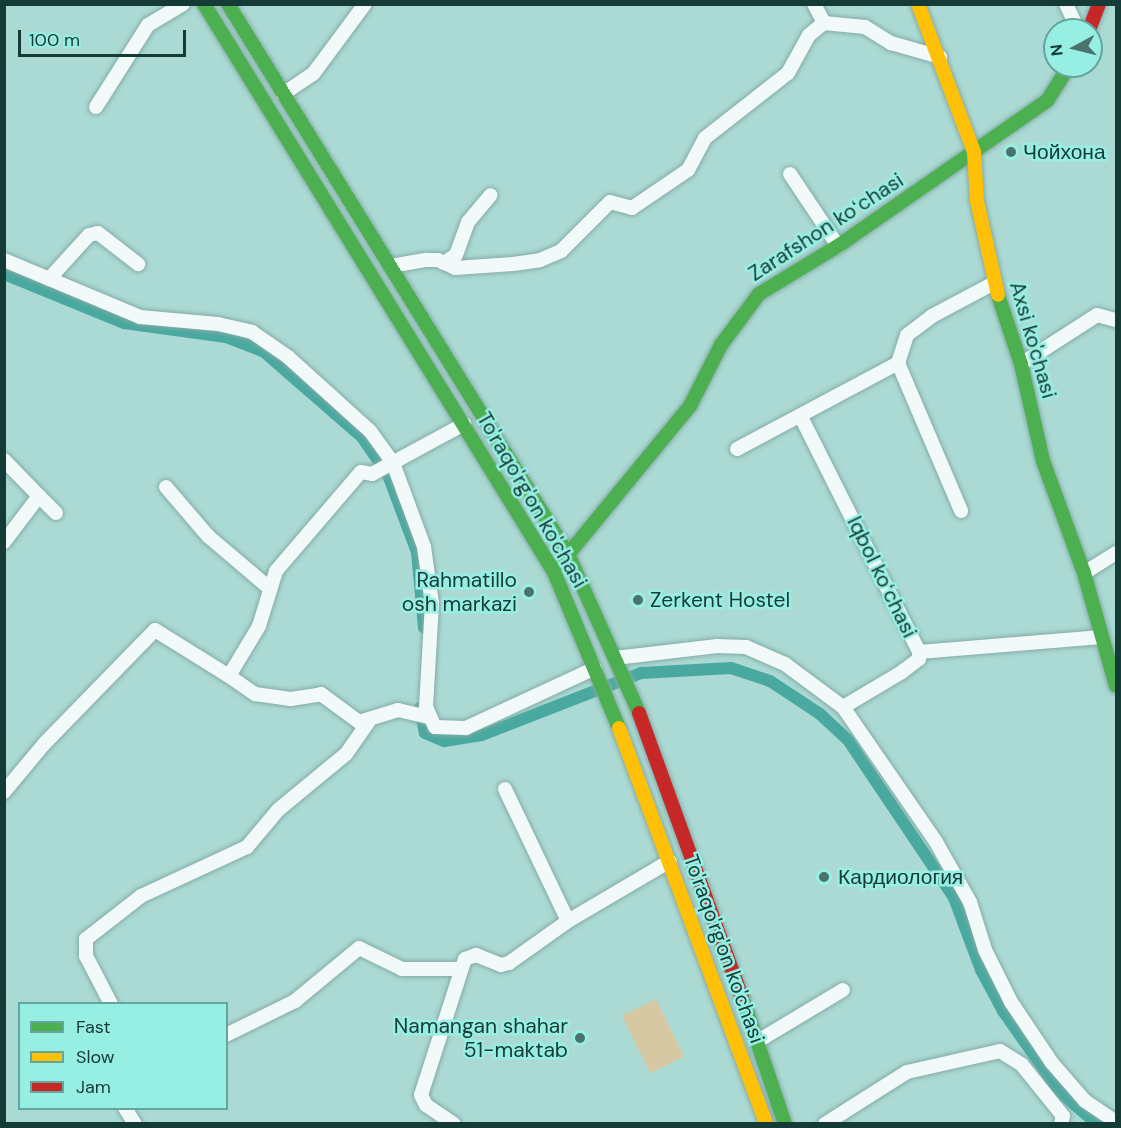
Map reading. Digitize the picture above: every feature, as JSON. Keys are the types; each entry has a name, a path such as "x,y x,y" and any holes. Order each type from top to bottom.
{"main road":[{"name":"To'raqo'rg'on ko'chasi","path":"204,4 554,572 611,707 766,1124"},
{"name":"To'raqo'rg'on ko'chasi","path":"228,4 568,554 633,700 710,899 786,1124"},
{"name":"Axsi ko'chasi","path":"918,4 940,57 974,152 977,201 994,283 1021,364 1043,460 1084,573 1116,686"},
{"name":"Zarafshon koʻchasi","path":"554,572 690,406 747,307 759,294 838,246 1047,101 1062,78"}],"street":[{"path":"96,106 148,25 183,4"},
{"path":"283,94 313,74 365,4"},
{"path":"814,4 824,23"},
{"path":"1066,4 1072,18"},
{"path":"391,266 415,260 444,262 455,268 540,260 561,250 610,202 628,209 673,183 688,170 712,130 788,73 809,35 824,23 866,27 891,44 940,57"},
{"path":"790,174 838,246"},
{"path":"444,262 456,255 468,222 491,195"},
{"path":"49,279 89,235 98,233 138,264"},
{"path":"4,260 140,317 218,324 252,332 288,357 359,421 387,466 424,547 429,576 432,623 428,717"},
{"path":"961,512 898,363 907,335 932,316 994,283"},
{"path":"1021,364 1097,315 1116,320"},
{"path":"737,449 801,417 898,363"},
{"name":"Iqbol koʻchasi","path":"801,417 919,652 919,658 902,672 843,707"},
{"path":"229,676 259,626 268,587 293,548 361,472 372,474 464,424"},
{"path":"4,460 56,513"},
{"path":"165,487 208,536 268,587"},
{"path":"4,542 39,496"},
{"path":"1084,573 1116,553"},
{"path":"7,783 155,630 255,694 291,699 321,694 359,722 369,721 385,712 411,711 428,717 435,727 466,728 596,668"},
{"path":"919,652 1101,637"},
{"path":"615,658 717,646 746,647 785,664 843,707 936,842 970,902 986,950 1011,1002 1052,1063 1085,1101 1116,1122"},
{"path":"110,1002 86,956 86,939 141,896 247,847 278,810 346,754 369,721"},
{"path":"506,789 568,921"},
{"path":"454,1124 426,1105 421,1095 460,969 471,956 509,963 568,921 670,861"},
{"path":"228,1034 295,1001 359,948 402,969 460,969"},
{"path":"758,1041 843,990"},
{"path":"825,1124 907,1072 1000,1052 1022,1065 1063,1116 1061,1124"},
{"path":"126,1110 135,1124"}],"shaded area":[{"path":"656,999 684,1057 650,1073 622,1016"}],"waterway":[{"path":"4,274 124,323 226,337 263,351 362,437 388,475 417,552 424,628"},
{"path":"420,708 425,733 444,741 482,735 641,673 731,668 770,681 820,714 848,740 954,898 981,970 1003,1011 1060,1092 1097,1124"}],"traffic: fast":[{"path":"204,4 554,572 619,728"},
{"path":"228,4 568,554 639,713"},
{"path":"561,563 690,406 721,345 759,294 838,246 1047,101 1061,78"},
{"path":"998,295 1021,364 1043,461 1084,573 1116,686"},
{"path":"742,997 785,1124"}],"traffic: slow":[{"path":"918,4 974,152 977,201 998,295"},
{"path":"619,728 766,1124"}],"traffic: jam":[{"path":"1094,18 1099,4"},
{"path":"639,713 742,997"}],"place":[{"name":"Чойхона","path":"1011,152"},
{"name":"Rahmatillo osh markazi","path":"529,592"},
{"name":"Zerkent Hostel","path":"638,600"},
{"name":"Кардиология","path":"824,877"},
{"name":"Namangan shahar 51-maktab","path":"580,1038"}]}
